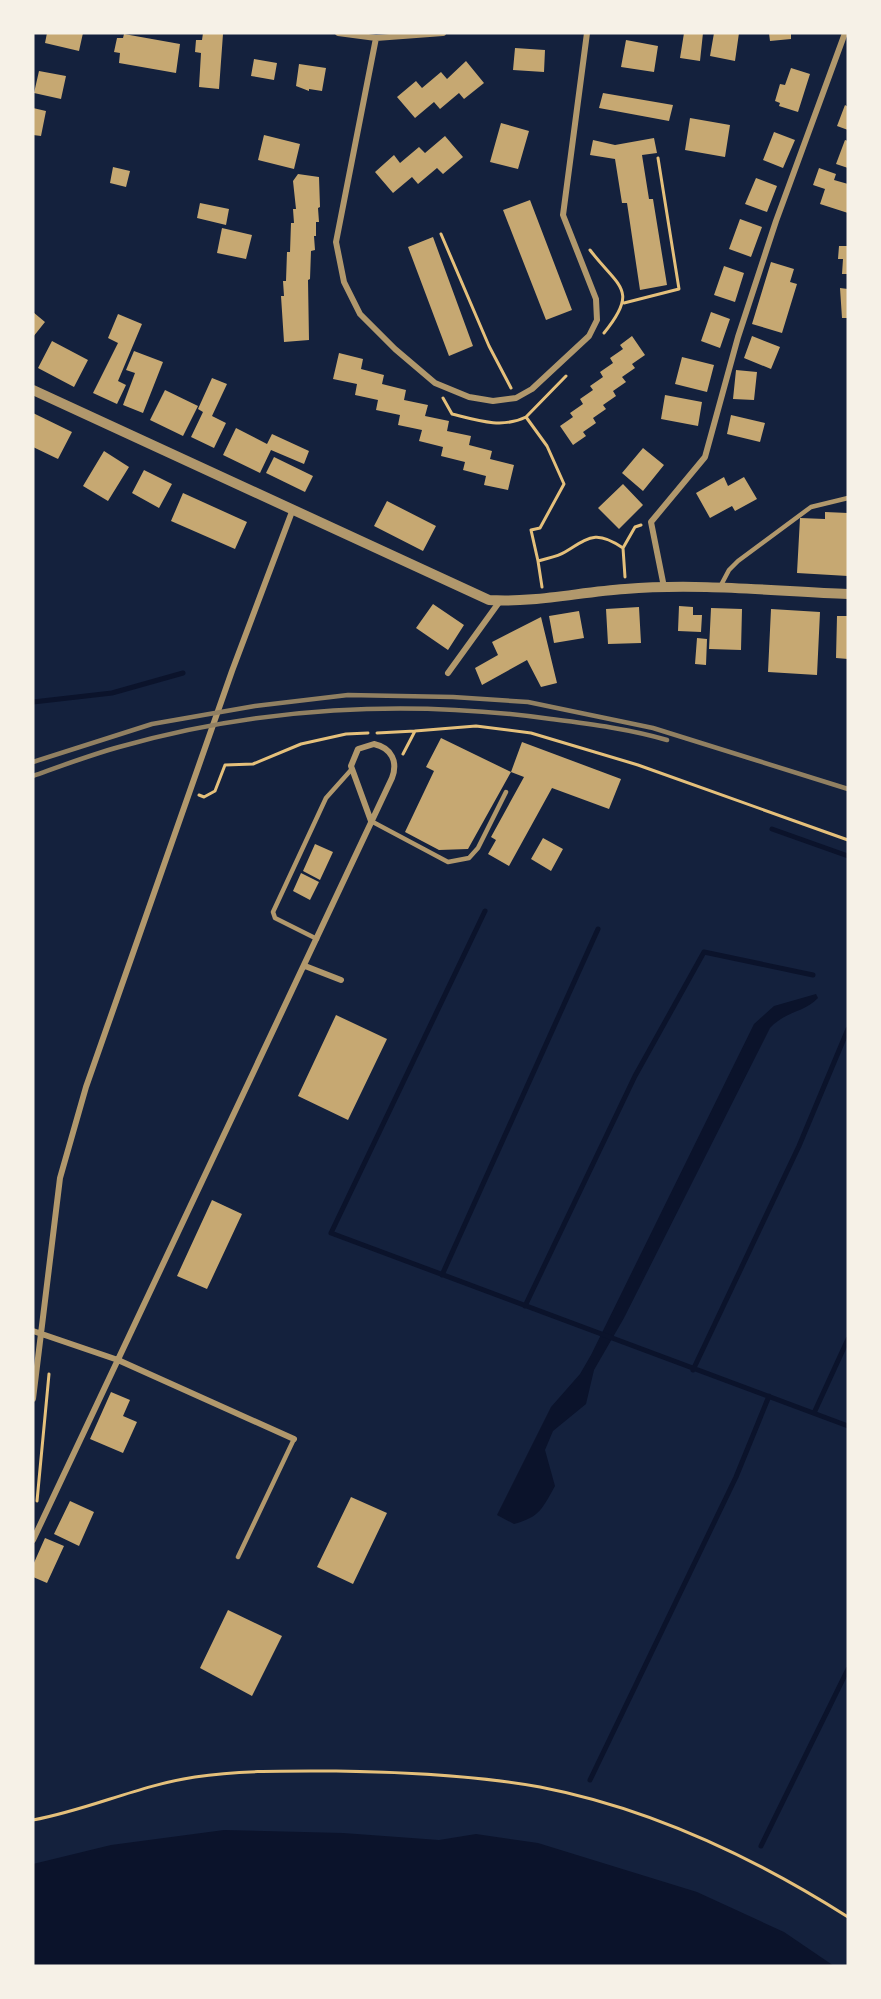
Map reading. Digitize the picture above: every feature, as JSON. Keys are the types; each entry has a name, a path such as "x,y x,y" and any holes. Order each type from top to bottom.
{"street":[{"path":"338,33 376,38 443,33"},
{"path":"376,38 336,242 344,282 360,314 395,349 435,382 469,397 493,401 516,398 532,389 589,336 597,320 596,299 563,215 587,33"},
{"path":"664,588 651,522 705,457 738,337 776,220 845,33"},
{"path":"33,390 476,596 501,600 626,588 848,594"},
{"path":"33,1399 36,1331 60,1178 86,1087 232,671 293,509"},
{"path":"448,673 501,600"},
{"path":"33,1540 395,771 394,760 387,749 380,745 367,745 356,752 351,770 371,821"},
{"path":"305,966 341,980"},
{"path":"36,1331 118,1360 294,1439"}],"lane":[{"path":"719,590 729,570 738,561 811,507 848,498"},
{"path":"317,939 275,918 273,912 326,798 351,770"},
{"path":"371,821 448,862 469,858 478,848 506,792"},
{"path":"238,1557 294,1439"}],"path":[{"path":"624,303 678,289 658,158"},
{"path":"441,234 489,346 516,398"},
{"path":"435,382 452,414 490,423 517,422 526,417"},
{"path":"542,439 564,484 540,528 531,530 543,597"},
{"path":"626,588 623,549 635,527 651,522"},
{"path":"538,561 563,553 582,540 595,536 610,539 623,549"},
{"path":"191,793 204,797 215,791 225,765 253,764 301,744 346,734 476,726 531,733 638,765 848,840"},
{"path":"394,760 403,755 415,730"},
{"path":"36,1533 38,1489 50,1378 47,1367"},
{"path":"33,1820 144,1788 196,1776 289,1771 381,1772 539,1787 595,1800 651,1819 741,1856 782,1876 848,1917"}],"water":[{"path":"816,994 818,998 813,1003 776,1022 770,1028 624,1318 594,1370 586,1404 553,1431 545,1450 555,1486 547,1501 535,1515 514,1524 497,1515 551,1407 580,1374 591,1355 754,1024 774,1006"},
{"path":"224,1830 343,1833 439,1840 476,1834 538,1843 697,1892 784,1932 834,1966 33,1966 33,1864 111,1845"}],"building":[{"path":"47,33 83,33 79,51 45,43"},
{"path":"203,33 223,34 219,89 199,87 201,53 195,52 196,40 202,40"},
{"path":"684,33 703,33 700,61 680,58"},
{"path":"714,33 739,33 735,61 710,56"},
{"path":"769,33 791,33 791,39 770,41"},
{"path":"124,34 180,44 176,73 119,63 120,53 114,52 117,38 123,38"},
{"path":"626,40 658,46 654,72 621,67"},
{"path":"515,48 545,50 544,72 513,70"},
{"path":"254,59 277,63 274,80 251,76"},
{"path":"466,61 484,83 464,99 459,93 440,109 434,102 415,118 397,97 416,81 422,88 441,72 447,79"},
{"path":"299,64 326,68 322,91 309,89 309,91 296,86"},
{"path":"791,68 810,74 798,112 779,106 780,103 775,101 780,84 785,85"},
{"path":"39,71 66,76 61,99 34,93"},
{"path":"603,93 673,105 669,121 599,108"},
{"path":"845,105 848,107 848,130 837,126"},
{"path":"33,108 46,111 41,136 33,135"},
{"path":"690,118 730,125 725,157 685,150"},
{"path":"501,123 529,131 518,169 490,162"},
{"path":"774,132 795,140 783,168 763,160"},
{"path":"264,135 300,144 294,169 258,160"},
{"path":"445,136 463,157 443,174 437,168 418,184 412,177 393,193 375,172 394,155 400,163 419,147 425,153"},
{"path":"654,138 657,153 642,155 649,199 653,199 667,285 640,290 627,203 622,203 615,159 590,155 593,140 615,145"},
{"path":"845,140 848,141 848,168 836,164"},
{"path":"113,167 130,171 126,187 110,183"},
{"path":"819,168 836,174 834,180 848,184 848,213 820,204 825,189 813,185"},
{"path":"298,174 319,177 319,222 316,222 315,250 311,251 310,279 308,280 309,340 284,342 281,296 284,296 283,281 286,281 291,223 294,223 293,209 296,209 293,181"},
{"path":"756,178 777,186 767,212 745,204"},
{"path":"530,200 572,310 546,320 503,210"},
{"path":"200,203 229,209 226,225 197,218"},
{"path":"740,219 762,227 751,257 729,249"},
{"path":"222,228 252,235 246,259 217,253"},
{"path":"433,237 473,346 449,356 408,247"},
{"path":"839,246 848,246 848,274 842,274 843,259 838,259"},
{"path":"771,262 794,269 790,282 797,284 782,333 752,324"},
{"path":"724,266 744,273 735,302 714,295"},
{"path":"840,288 848,289 848,318 842,318"},
{"path":"33,312 45,322 33,337"},
{"path":"711,312 730,319 720,348 701,341"},
{"path":"118,314 142,324 118,381 126,385 117,404 93,393 118,343 108,338"},
{"path":"632,336 645,355 632,364 635,368 622,377 626,382 613,391 616,396 603,405 606,409 593,418 596,423 583,432 586,436 573,445 560,426 573,417 570,413 583,404 580,399 593,390 590,386 603,377 600,372 613,363 610,358 623,349 620,345"},
{"path":"752,336 780,347 771,369 744,358"},
{"path":"52,341 88,360 74,387 38,368"},
{"path":"134,351 163,362 143,413 123,405 135,373 126,370"},
{"path":"339,353 363,359 361,369 384,375 382,384 406,390 404,400 428,405 425,416 449,421 447,431 471,436 469,445 492,451 490,459 514,465 508,490 484,485 486,476 463,470 465,462 441,456 443,447 419,441 422,430 398,425 400,415 376,410 378,400 355,395 357,384 333,379"},
{"path":"682,357 714,365 707,392 675,384"},
{"path":"736,370 757,372 754,400 733,399"},
{"path":"212,378 227,384 212,416 226,423 214,448 191,437 203,412 198,409"},
{"path":"165,390 198,406 183,436 150,420"},
{"path":"665,395 702,402 698,426 661,419"},
{"path":"33,413 72,432 58,459 33,447"},
{"path":"731,415 765,423 760,442 727,434"},
{"path":"236,428 267,444 272,434 309,451 304,464 271,450 260,473 223,455"},
{"path":"643,448 664,465 643,491 622,473"},
{"path":"104,451 129,467 108,501 83,486"},
{"path":"274,457 313,476 305,492 266,473"},
{"path":"144,470 172,484 159,508 132,493"},
{"path":"724,477 728,486 744,477 757,499 735,511 732,506 710,518 696,493"},
{"path":"623,484 643,505 619,529 598,508"},
{"path":"183,493 247,522 235,549 171,521"},
{"path":"387,501 436,526 423,551 374,526"},
{"path":"825,512 848,513 848,576 797,573 800,518 825,519"},
{"path":"433,604 464,625 448,650 416,628"},
{"path":"679,606 693,607 693,615 702,615 701,632 678,631"},
{"path":"639,607 641,643 608,644 606,609"},
{"path":"711,608 742,609 741,650 709,649"},
{"path":"771,609 820,612 817,675 768,672"},
{"path":"579,611 584,638 554,643 549,616"},
{"path":"837,616 848,616 848,659 836,658"},
{"path":"541,617 557,683 541,687 527,660 482,685 475,668 498,655 492,642"},
{"path":"697,638 707,639 706,665 695,664"},
{"path":"441,738 511,772 468,849 439,850 405,832 434,771 426,767"},
{"path":"522,742 621,779 609,809 552,788 509,866 488,854 496,840 491,837 524,777 511,772"},
{"path":"543,838 563,849 551,871 531,859"},
{"path":"315,844 333,852 320,880 303,871"},
{"path":"301,873 319,882 310,900 293,891"},
{"path":"336,1015 387,1039 348,1120 298,1096"},
{"path":"212,1200 242,1214 207,1289 177,1276"},
{"path":"111,1392 130,1400 123,1416 137,1422 123,1453 90,1439"},
{"path":"351,1497 387,1513 353,1584 317,1567"},
{"path":"70,1501 94,1512 79,1546 54,1534"},
{"path":"45,1538 64,1546 47,1583 33,1577 33,1565"},
{"path":"228,1610 282,1636 252,1696 200,1668"}],"waterway":[{"path":"33,702 112,693 183,673"},
{"path":"772,829 848,856"},
{"path":"485,911 331,1233 848,1426"},
{"path":"442,1275 598,929"},
{"path":"525,1306 635,1076 704,952 813,975"},
{"path":"693,1370 799,1146 848,1029"},
{"path":"814,1413 848,1339"},
{"path":"590,1780 736,1477 769,1396"},
{"path":"761,1846 848,1669"}],"railway":[{"path":"33,762 152,724 255,706 348,695 453,697 528,702 653,728 848,789"},
{"path":"33,776 108,750 172,733 279,715 334,710 443,709 497,713 610,727 667,740"}]}
